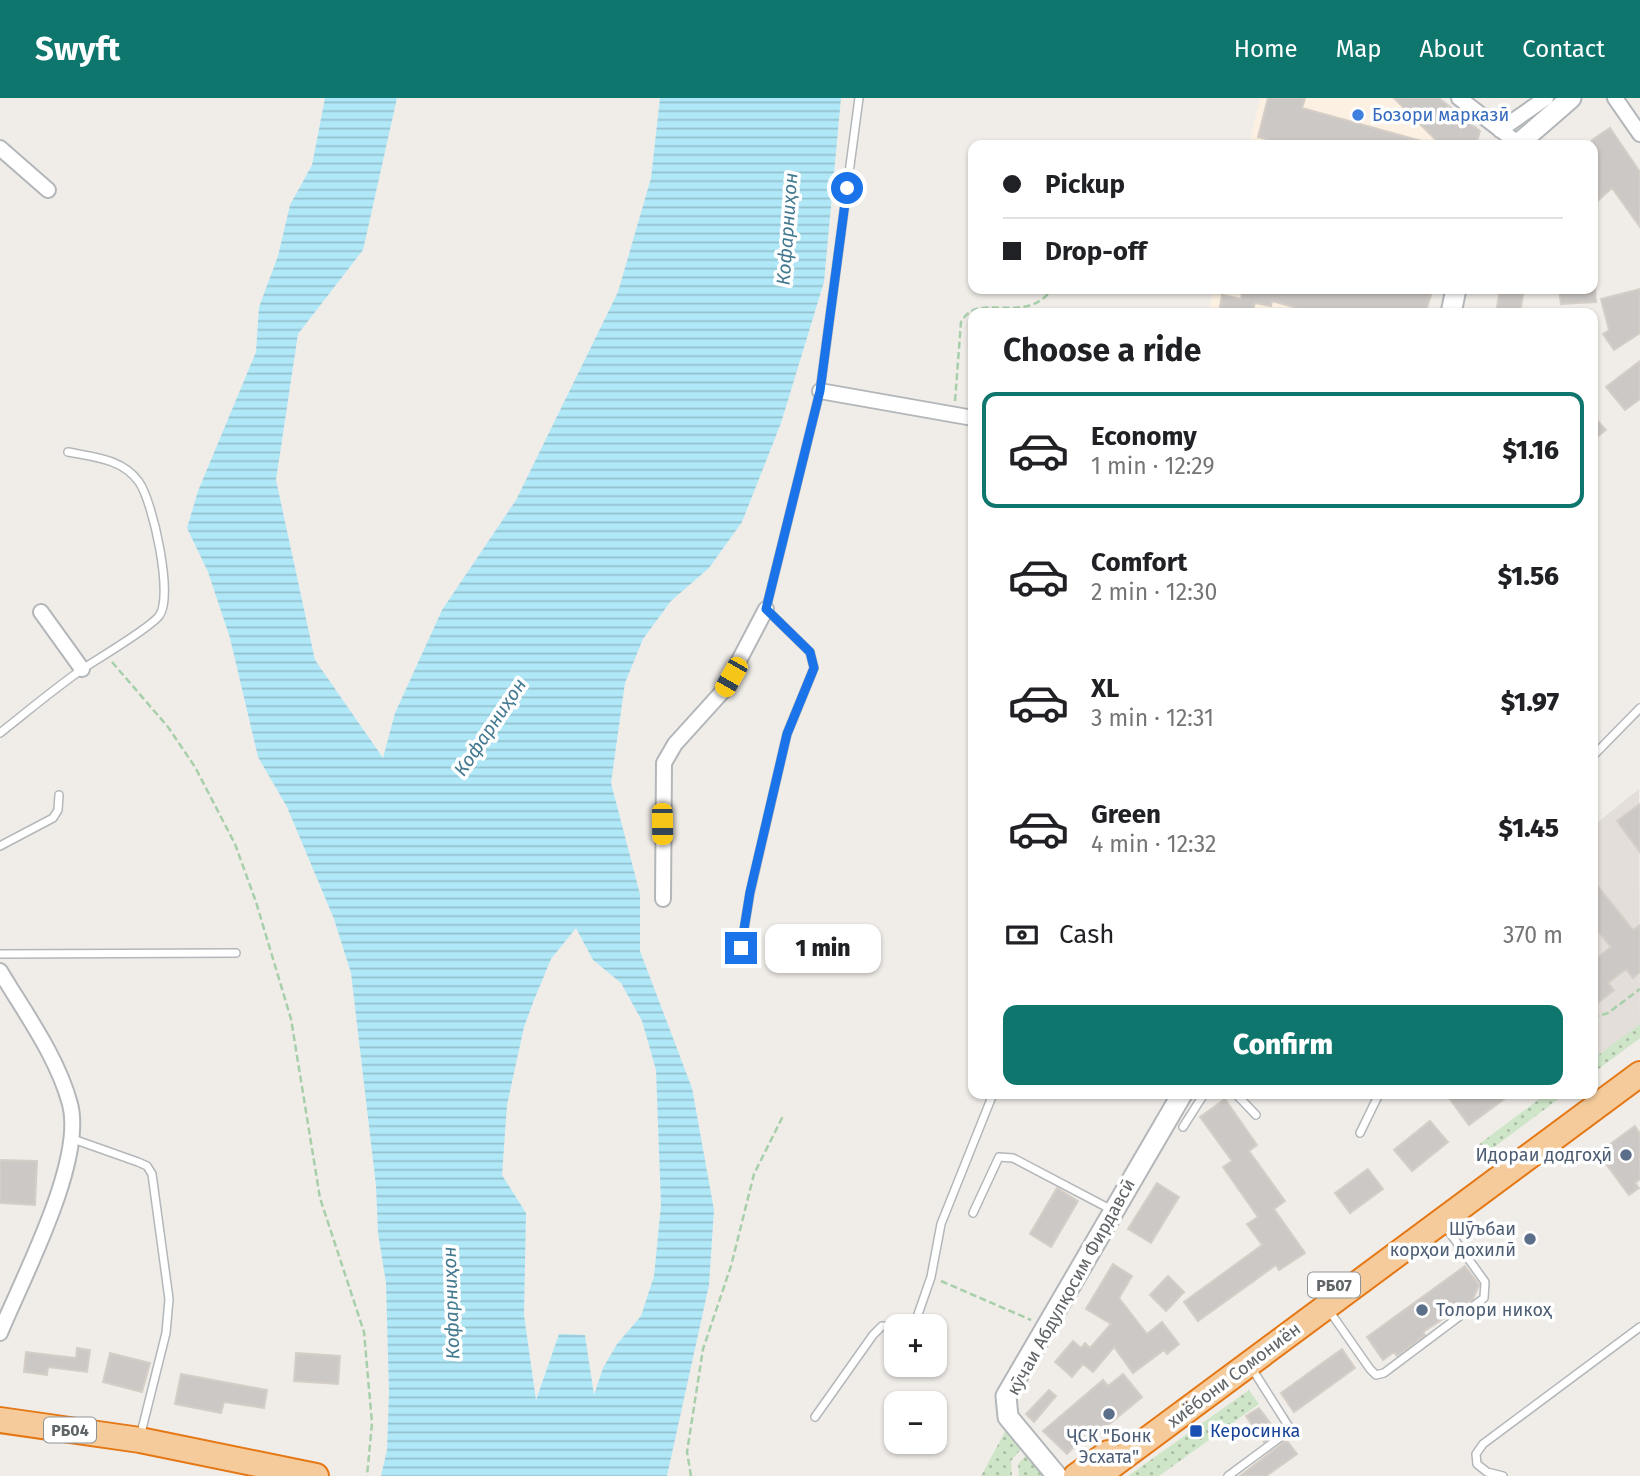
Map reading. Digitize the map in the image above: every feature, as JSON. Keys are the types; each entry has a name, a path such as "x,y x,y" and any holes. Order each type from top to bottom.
{"highway":[{"name":"хиёбони Сомониён","path":"1598,1089 1640,1058"},
{"name":"хиёбони Сомониён","path":"1098,1476 1640,1074"},
{"name":"хиёбони Сомониён","path":"1076,1476 1584,1099"},
{"name":"РБ04","path":"0,1420 140,1440 315,1476"}],"street":[{"path":"1459,98 1513,140"},
{"path":"1500,130 1546,98"},
{"path":"1523,140 1572,98"},
{"path":"1615,98 1640,134"},
{"path":"0,148 48,190"},
{"path":"820,391 968,417"},
{"path":"663,899 664,763 675,744 723,691 766,609"},
{"path":"41,612 82,669"},
{"path":"0,971 58,1068 71,1107 72,1139 57,1198 0,1333"},
{"name":"кӯчаи Абдулқосим Фирдавсӣ","path":"1057,1476 1008,1417 1006,1396 1179,1099"}],"lane":[{"path":"741,948 752,881 787,734 814,668 810,652 766,609 820,391 859,98"},
{"path":"0,733 82,669 159,616 164,580 150,508 139,482 116,462 68,452"},
{"path":"1598,751 1640,708"},
{"path":"0,845 53,818 58,810 59,795"},
{"path":"0,954 236,953"},
{"path":"918,1314 931,1277 941,1224 991,1099"},
{"path":"1183,1127 1200,1099"},
{"path":"1241,1099 1256,1115"},
{"path":"1360,1133 1377,1099"},
{"path":"72,1139 138,1161 147,1166 152,1174 169,1299 166,1332 140,1440"},
{"path":"974,1213 995,1161 1004,1157 1013,1158 1113,1210"},
{"path":"1326,1306 1370,1369 1376,1375 1384,1373 1484,1298 1485,1282 1441,1221"},
{"path":"815,1417 873,1335 884,1326"},
{"path":"1503,1476 1487,1472 1477,1464 1476,1454 1483,1444 1640,1327"},
{"path":"1228,1476 1286,1433 1289,1427 1249,1363"}],"path":[{"path":"974,308 1024,308 1045,294"},
{"path":"954,415 961,322 968,311"},
{"path":"105,654 168,727 195,767 235,844 256,901 291,1019 320,1198 364,1332 372,1423 367,1476"},
{"path":"1598,1016 1608,1013 1640,989"},
{"path":"691,1476 687,1452 703,1349 731,1266 754,1174 783,1116"},
{"path":"931,1277 1026,1319 1048,1324"}],"shaded area":[{"name":"Бозори марказӣ","path":"1260,98 1439,98 1480,131 1477,140 1250,140"},
{"path":"1213,294 1431,294 1427,308 1209,308"},
{"path":"1639,789 1640,1038 1605,1064 1598,1054 1598,822"}],"green space":[{"path":"1640,1024 1640,1038 1598,1069 1598,1055"},
{"path":"1539,1099 1558,1099 1485,1154 1478,1145"},
{"path":"1249,1390 1259,1404 1159,1476 1128,1476"},
{"path":"1006,1430 1022,1448 1011,1461 1012,1476 981,1476"},
{"path":"1027,1454 1045,1476 1019,1476 1018,1464"}],"water":[{"name":"Кофарниҳон","path":"325,98 397,98 363,250 298,334 276,480 315,660 383,758 395,713 442,610 516,500 618,292 651,178 660,98 841,98 824,282 781,423 742,522 709,568 671,601 643,639 625,683 611,783 640,894 640,951 692,1088 714,1210 709,1285 667,1476 381,1476 387,1450 389,1392 386,1283 378,1233 376,1186 351,973 334,919 287,807 258,757 230,638 208,572 187,528 198,491 256,352 259,307 278,256 290,205 312,165","holes":["576,928 593,960 621,983 642,1021 656,1070 661,1205 654,1276 641,1316 617,1344 603,1368 594,1395 585,1335 559,1334 536,1400 524,1315 526,1213 502,1175 507,1105 524,1027 551,959"]}],"building":[{"path":"1268,98 1305,98 1302,108 1418,140 1270,140 1258,137"},
{"path":"1394,98 1439,98 1480,131 1477,140 1436,140"},
{"path":"1610,128 1640,172 1640,227 1612,188 1598,201 1598,140 1592,140"},
{"path":"1640,289 1640,333 1614,350 1603,334 1609,330 1601,299"},
{"path":"1242,294 1431,294 1427,308 1297,308 1272,301 1271,306 1255,303 1254,308 1220,308 1222,295 1241,299"},
{"path":"1499,294 1523,294 1521,308 1497,308"},
{"path":"1560,294 1595,294 1596,302 1561,304"},
{"path":"1640,361 1640,399 1625,410 1606,387"},
{"path":"1598,421 1606,430 1598,436"},
{"path":"1640,804 1640,852 1617,821"},
{"path":"1598,886 1633,930 1640,925 1640,972 1633,978 1626,969 1608,983 1614,990 1598,1003 1598,957 1611,947 1598,931"},
{"path":"1225,1099 1257,1145 1249,1151 1285,1201 1274,1209 1305,1253 1279,1270 1276,1265 1198,1321 1184,1302 1262,1245 1247,1224 1258,1217 1223,1167 1232,1161 1200,1117"},
{"path":"1450,1099 1504,1099 1469,1125"},
{"path":"1430,1121 1448,1142 1412,1171 1394,1150"},
{"path":"1635,1126 1640,1134 1640,1179 1635,1183 1639,1188 1629,1195 1598,1153"},
{"path":"0,1160 37,1161 35,1205 0,1203"},
{"path":"1368,1169 1383,1189 1350,1213 1335,1193"},
{"path":"1157,1183 1179,1197 1151,1243 1128,1229"},
{"path":"1057,1188 1078,1201 1051,1247 1030,1234"},
{"path":"1113,1264 1132,1276 1119,1298 1147,1334 1162,1322 1179,1344 1167,1354 1164,1350 1133,1373 1114,1347 1093,1372 1083,1364 1072,1377 1055,1362 1073,1341 1081,1348 1085,1343 1090,1348 1111,1324 1086,1309"},
{"path":"1465,1266 1479,1285 1473,1299 1423,1332 1425,1335 1397,1356 1394,1352 1383,1360 1367,1337"},
{"path":"1168,1276 1184,1292 1166,1311 1150,1295"},
{"path":"77,1348 90,1350 87,1372 48,1367 47,1375 24,1372 26,1352 76,1358"},
{"path":"1342,1349 1355,1368 1294,1412 1281,1393"},
{"path":"110,1353 150,1363 142,1392 103,1382"},
{"path":"296,1353 340,1356 338,1384 294,1381"},
{"path":"181,1374 267,1390 264,1408 224,1402 221,1413 175,1404"},
{"path":"1123,1374 1142,1397 1096,1435 1091,1429 1067,1454 1043,1431 1103,1380 1108,1386"},
{"path":"1049,1390 1056,1396 1034,1422 1026,1414"},
{"path":"1259,1408 1277,1432 1264,1442 1246,1416"},
{"path":"1284,1442 1288,1442 1297,1454 1266,1476 1240,1476"}],"place":[{"name":"Бозори марказӣ","path":"1358,115"},
{"name":"Идораи додгоҳӣ","path":"1626,1155"},
{"name":"Шӯъбаи корҳои дохилӣ","path":"1530,1239"},
{"name":"Толори никоҳ","path":"1422,1310"},
{"name":"ҶСК \"Бонк Эсхата\"","path":"1109,1414"},
{"name":"Керосинка","path":"1196,1431"}],"route":[{"path":"741,948 750,892 787,734 814,668 810,652 766,609 820,391 847,188"}]}
